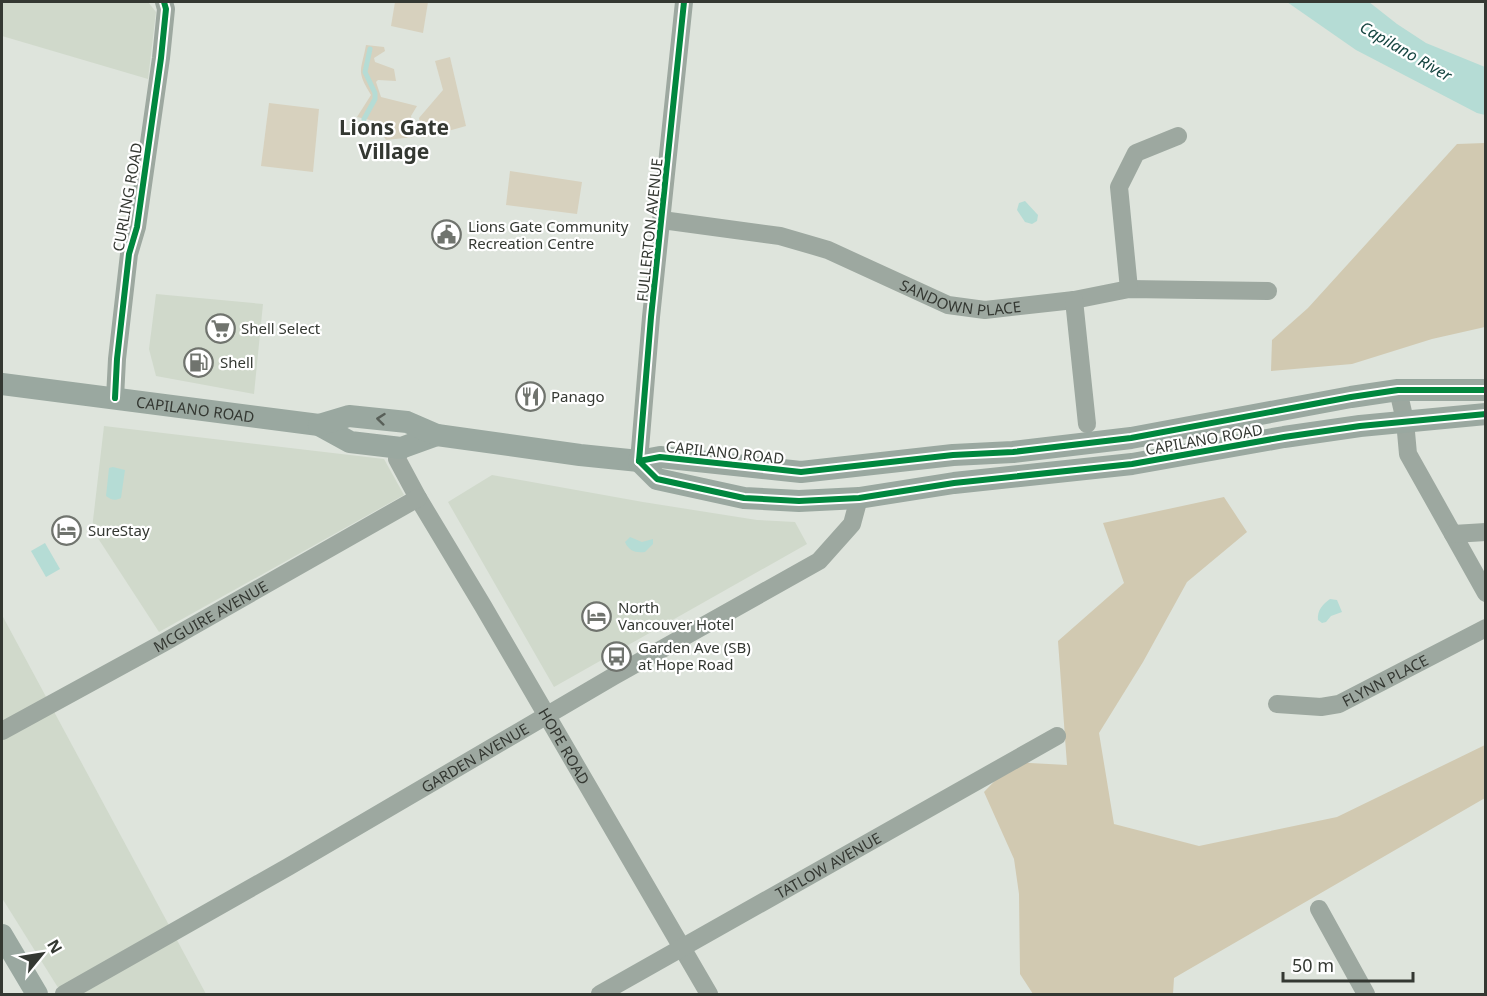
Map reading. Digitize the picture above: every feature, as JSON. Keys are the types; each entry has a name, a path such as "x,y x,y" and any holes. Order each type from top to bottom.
{"main road":[{"name":"CAPILANO ROAD","path":"2,384 319,425 350,442 402,448"},
{"name":"CAPILANO ROAD","path":"319,425 349,416 407,422 437,435 639,461 660,457 801,472 953,455 1013,452 1131,438 1398,390 1485,390"},
{"name":"CAPILANO ROAD","path":"639,461 657,479 744,498 799,501 859,498 954,483 1132,464 1284,437 1405,421 1485,414"},
{"path":"402,448 437,435"},
{"path":"859,498 873,485 991,466 1013,452"},
{"path":"2,935 37,994"}],"street":[{"name":"CURLING ROAD","path":"115,398 117,359 129,255 136,227 161,58 166,9 164,2"},
{"name":"FULLERTON AVENUE","path":"639,461 684,2"},
{"path":"1129,290 1119,187 1136,153 1178,136"},
{"name":"SANDOWN PLACE","path":"662,220 780,236 828,250 948,304 985,310 1074,300 1129,290 1268,291"},
{"path":"1074,300 1087,424"},
{"path":"1398,390 1405,421 1408,454 1485,592"},
{"name":"HOPE ROAD","path":"402,448 397,459 418,498 548,716 709,994"},
{"name":"MCGUIRE AVENUE","path":"2,731 163,643 418,498"},
{"name":"GARDEN AVENUE","path":"64,994 614,676 819,561 852,524 859,498"},
{"path":"1453,534 1485,532"},
{"name":"FLYNN PLACE","path":"1277,704 1321,707 1339,704 1485,628"},
{"name":"TATLOW AVENUE","path":"600,994 1056,736"},
{"path":"1319,909 1366,994"}],"shaded area":[{"path":"2,2 148,2 156,12 148,79 2,36"},
{"path":"395,2 428,2 423,33 391,26"},
{"path":"366,45 384,47 385,51 374,58 375,62 394,69 396,81 378,80 376,82 381,97 417,106 411,116 414,137 386,140 374,121 357,117 371,95 361,71"},
{"path":"450,57 466,126 423,138 419,118 443,90 435,61"},
{"path":"269,103 319,109 313,172 261,166"},
{"path":"1485,143 1485,327 1432,339 1352,364 1271,371 1272,340 1308,308 1457,144"},
{"path":"510,171 582,182 577,214 506,205"},
{"path":"156,294 263,304 254,394 156,376 149,349"},
{"path":"104,426 384,459 404,495 159,632 92,529"},
{"name":"North Vancouver Hotel","path":"492,475 757,520 795,522 807,544 554,687 448,502"},
{"path":"1224,497 1247,532 1187,582 1143,662 1099,733 1114,824 1199,846 1337,817 1485,745 1485,798 1174,978 1173,994 1033,994 1020,974 1019,894 1014,859 984,792 1013,762 1067,765 1058,641 1124,583 1103,523"},
{"path":"2,615 206,994 62,994 2,898"}],"water":[{"name":"Capilano River","path":"1287,2 1369,2 1426,43 1485,67 1485,115 1477,113 1356,50"},
{"path":"1025,201 1038,215 1037,221 1032,224 1025,222 1017,210 1019,203"},
{"path":"109,468 125,470 121,498 115,500 106,496"},
{"path":"630,537 642,542 653,539 653,544 645,552 635,552 628,548 625,542"},
{"path":"45,543 60,569 46,577 31,551"},
{"path":"1330,599 1337,600 1342,612 1322,623 1318,620 1318,613"}],"waterway":[{"path":"364,119 375,99 375,93 365,72 370,49"}],"cycle path":[{"path":"115,398 129,254 137,227 161,58 166,9 164,2"},
{"path":"639,461 651,317 684,2"},
{"path":"639,461 660,457 801,472 953,455 1013,452 1131,438 1398,390 1486,390"},
{"path":"639,461 657,479 744,498 799,501 859,498 954,483 1132,464 1360,426 1486,414"}],"place":[{"name":"Lions Gate Community Recreation Centre","path":"447,235"},
{"name":"Shell Select","path":"220,328"},
{"name":"Shell","path":"199,362"},
{"name":"Panago","path":"530,396"},
{"name":"SureStay","path":"67,530"},
{"name":"North Vancouver Hotel","path":"597,616"},
{"name":"Garden Ave (SB) at Hope Road","path":"617,656"}],"district":[{"name":"Lions Gate Village","path":"394,139"}]}
